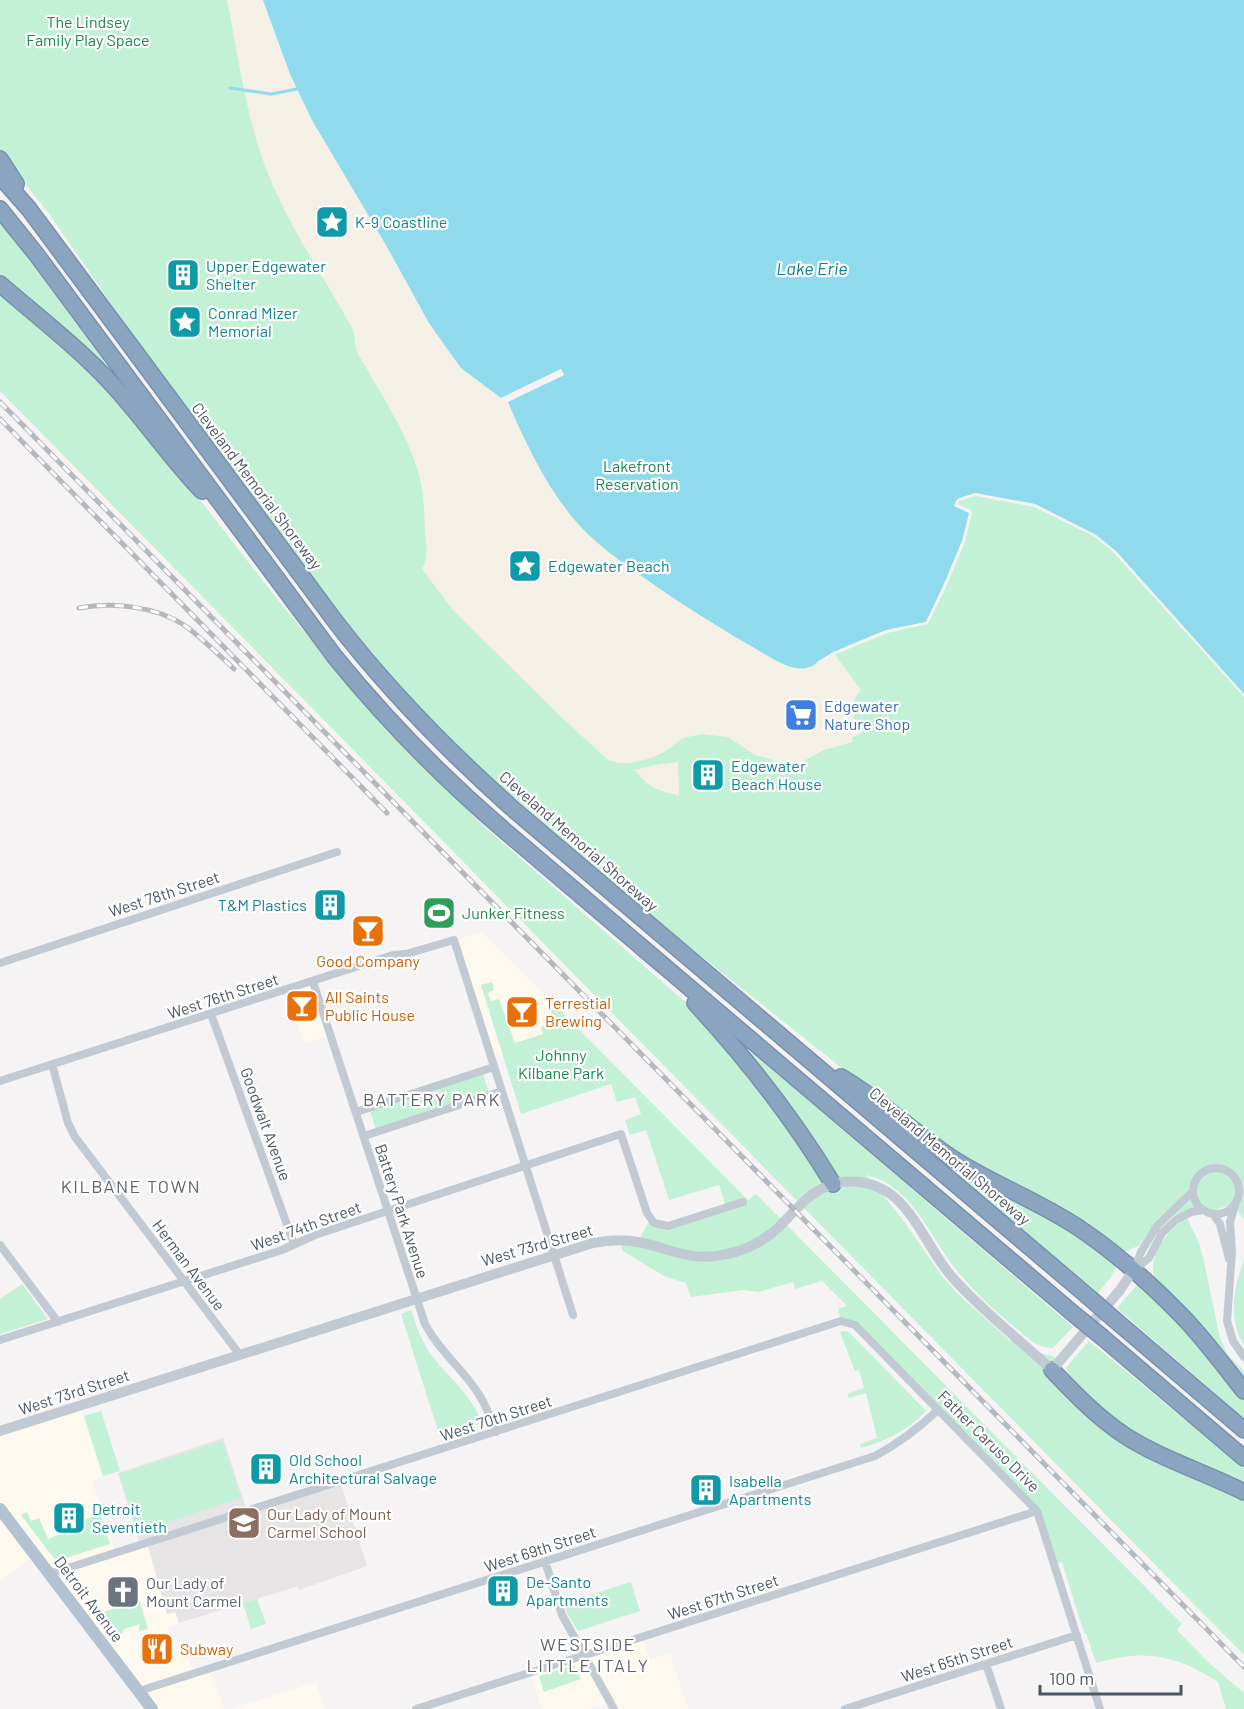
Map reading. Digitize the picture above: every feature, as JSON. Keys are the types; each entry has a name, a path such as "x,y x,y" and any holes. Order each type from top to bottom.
{"highway":[{"path":"0,159 39,223"},
{"name":"Cleveland Memorial Shoreway","path":"0,176 39,223 335,621 400,700 442,743 486,785 1244,1430"},
{"path":"0,209 352,678 422,755 478,808 1244,1458"},
{"path":"0,284 74,346 103,375 138,413 187,476 240,530"},
{"path":"646,951 736,1048 815,1154 833,1184"},
{"path":"809,1059 859,1087 919,1135 959,1163 1077,1227 1133,1271 1182,1317 1244,1391"},
{"path":"1052,1370 1098,1415 1129,1438 1154,1452 1244,1492"}],"main road":[{"name":"Detroit Avenue","path":"0,1509 152,1709"}],"street":[{"name":"West 78th Street","path":"0,963 337,852"},
{"name":"West 76th Street","path":"0,1081 393,955 406,954 454,940 494,1067"},
{"name":"Battery Park Avenue","path":"313,982 417,1299 432,1337 477,1391 488,1409 496,1432"},
{"name":"Goodwalt Avenue","path":"211,1014 294,1244"},
{"name":"Herman Avenue","path":"52,1064 68,1123 75,1137 240,1355"},
{"path":"356,1112 494,1067 573,1315"},
{"path":"364,1136 502,1091"},
{"name":"West 74th Street","path":"0,1340 282,1250 388,1211 621,1134 647,1213 660,1226 668,1226 743,1202"},
{"path":"1052,1370 1120,1290 1157,1226 1186,1200 1193,1191 1197,1177 1209,1169 1222,1168 1237,1180 1239,1193 1230,1222 1232,1252 1227,1321 1233,1341 1244,1357"},
{"name":"West 73rd Street","path":"0,1431 593,1244 619,1240 638,1242 690,1256 711,1257 728,1254 765,1238 809,1197 833,1184 863,1183 884,1190 894,1197 907,1211 940,1262 955,1280 1052,1370"},
{"path":"1193,1191 1194,1198 1203,1210 1213,1214 1225,1212 1235,1205"},
{"path":"1133,1271 1149,1258 1158,1239 1171,1224 1187,1213 1203,1210"},
{"path":"1213,1214 1220,1224 1231,1263"},
{"path":"0,1245 58,1322"},
{"name":"West 70th Street","path":"49,1574 841,1321 848,1321"},
{"name":"Father Caruso Drive","path":"848,1321 855,1324 1037,1511 1100,1709"},
{"name":"West 69th Street","path":"139,1691 875,1456 895,1445 938,1410"},
{"name":"West 67th Street","path":"416,1709 1037,1511"},
{"path":"545,1561 562,1614 614,1709"},
{"name":"West 65th Street","path":"845,1709 1077,1635"},
{"path":"986,1664 1000,1709"}],"shaded area":[{"path":"482,932 547,997 552,1016 545,1025 544,1034 501,1048 503,1056 491,1058 454,940"},
{"path":"313,982 331,1035 304,1044 287,990"},
{"path":"80,1406 102,1477 92,1481 115,1552 147,1542 167,1614 175,1612 179,1623 167,1629 188,1659 193,1673 210,1668 224,1709 152,1709 35,1555 0,1582 0,1431"},
{"name":"Our Lady of Mount Carmel School","path":"223,1438 247,1511 340,1481 367,1566 299,1590 298,1586 179,1623 175,1612 167,1614 147,1543 140,1545 118,1473"},
{"path":"642,1637 650,1660 670,1653 688,1709 614,1709 610,1702 587,1709 542,1709 530,1673"},
{"path":"316,1682 324,1709 231,1709"}],"green space":[{"name":"Lakefront Reservation","path":"0,0 630,0 1244,654 1244,1219 1232,1204 1206,1212 1160,1217 1140,1245 1127,1251 1120,1251 1106,1243 1100,1233 1087,1222 999,1181 902,1116 666,928 472,761 407,695 337,610 131,332 50,215 0,152"},
{"path":"0,221 106,363 100,366 0,278"},
{"path":"0,291 94,372 150,436 281,604 388,732 489,831 746,1055 751,1051 1073,1327 1053,1348 1034,1343 967,1283 909,1202 882,1181 866,1175 900,1216 942,1276 958,1294 1009,1340 1055,1357 1053,1375 1101,1426 1244,1498 1244,1655 0,391"},
{"name":"Johnny Kilbane Park","path":"492,982 494,990 488,994 491,1001 499,999 515,1043 543,1034 541,1027 545,1025 543,1019 552,1016 547,997 748,1200 756,1194 1182,1624 1177,1630 1208,1662 1244,1693 1244,1709 1226,1709 1218,1682 1188,1665 1173,1660 1145,1655 1096,1663 1086,1633 1084,1633 1062,1562 1055,1564 1040,1517 855,1325 841,1321 838,1309 847,1306 822,1281 795,1289 793,1282 759,1292 743,1290 691,1297 686,1283 664,1276 623,1251 619,1240 638,1242 650,1219 660,1226 726,1207 719,1185 669,1200 646,1130 630,1135 625,1120 641,1114 635,1097 617,1102 611,1084 521,1114 481,985"},
{"path":"482,1071 490,1095 377,1132 369,1108"},
{"path":"963,1171 1066,1226 1117,1265 1111,1277 1098,1293 958,1177"},
{"path":"1187,1218 1203,1257 1220,1338 1228,1355 1244,1371 1244,1384 1156,1284 1153,1265 1159,1246 1172,1230"},
{"path":"1244,1260 1244,1344 1235,1324 1234,1302 1237,1281"},
{"path":"1139,1283 1190,1332 1244,1399 1244,1419 1117,1308"},
{"path":"22,1284 48,1319 0,1334 0,1299"},
{"path":"411,1310 427,1348 466,1394 482,1423 440,1437 401,1314"},
{"path":"840,1332 849,1332 926,1411 896,1434 861,1448 860,1444 877,1438 866,1393 849,1398 847,1394 864,1388 859,1370 855,1371"},
{"path":"1089,1341 1244,1468 1244,1488 1151,1444 1111,1419 1070,1378 1066,1368"},
{"path":"101,1411 120,1471 103,1476 84,1416"},
{"path":"222,1441 241,1498 138,1532 119,1474"},
{"path":"27,1512 31,1521 39,1518 48,1539 100,1514 110,1544 56,1561 21,1515"},
{"path":"631,1582 640,1611 578,1631 564,1603"},
{"path":"138,1596 148,1629 139,1631 140,1624 124,1629 121,1637 103,1612 113,1609 111,1601"},
{"path":"257,1599 266,1624 251,1629 243,1603"},
{"path":"574,1665 581,1679 544,1692 539,1676"}],"sand":[{"name":"Edgewater Beach","path":"227,0 263,0 290,74 312,120 429,323 461,368 501,397 561,369 564,375 508,402 540,468 570,514 596,542 643,577 708,620 775,660 789,667 812,667 833,652 861,690 852,711 861,733 852,738 853,742 824,750 796,765 786,766 755,755 728,737 702,734 683,738 664,752 648,759 630,763 608,760 453,610 422,569 426,560 423,495 408,443 358,354 352,328 287,215 261,155 244,89"},
{"path":"678,762 679,795 654,787 635,770 654,765"}],"water":[{"name":"Lake Erie","path":"263,0 1244,0 1244,694 1116,551 1096,535 1035,504 975,493 957,499 954,506 970,513 962,541 926,622 886,630 807,668 791,667 775,660 708,620 643,577 596,542 559,500 540,468 508,402 564,375 561,369 501,398 461,368 429,323 312,120 290,74"}],"pier":[{"path":"561,369 564,375 505,403 506,399 560,373 502,400 501,398"},
{"path":"975,493 1035,504 1096,535 1116,551 1244,694 1244,697 1114,553 1095,537 1034,507 976,496 959,501 958,504 971,510 972,513 965,542 928,624 887,633 834,655 820,664 817,662 833,652 886,630 926,622 962,541 969,513 954,506 957,499"}],"waterway":[{"path":"230,88 271,94 297,89"}],"railway":[{"path":"0,402 1244,1667"},
{"path":"0,419 387,813"},
{"path":"79,608 105,605 133,607 160,613 184,625 234,669"}],"place":[{"name":"K-9 Coastline","path":"332,222"},
{"name":"Upper Edgewater Shelter","path":"183,275"},
{"name":"Conrad Mizer Memorial","path":"185,322"},
{"name":"Edgewater Beach","path":"525,566"},
{"name":"Edgewater Nature Shop","path":"801,715"},
{"name":"Edgewater Beach House","path":"708,775"},
{"name":"T&M Plastics","path":"330,905"},
{"name":"Junker Fitness","path":"439,913"},
{"name":"Good Company","path":"368,931"},
{"name":"All Saints Public House","path":"302,1006"},
{"name":"Terrestial Brewing","path":"522,1012"},
{"name":"Old School Architectural Salvage","path":"266,1469"},
{"name":"Isabella Apartments","path":"706,1490"},
{"name":"Detroit Seventieth","path":"69,1518"},
{"name":"Our Lady of Mount Carmel School","path":"244,1523"},
{"name":"De-Santo Apartments","path":"503,1591"},
{"name":"Our Lady of Mount Carmel","path":"123,1592"},
{"name":"Subway","path":"157,1649"}],"district":[{"name":"BATTERY PARK","path":"432,1100"},
{"name":"KILBANE TOWN","path":"131,1187"},
{"name":"WESTSIDE LITTLE ITALY","path":"588,1655"}],"park label":[{"name":"The Lindsey Family Play Space","path":"88,31"}]}
